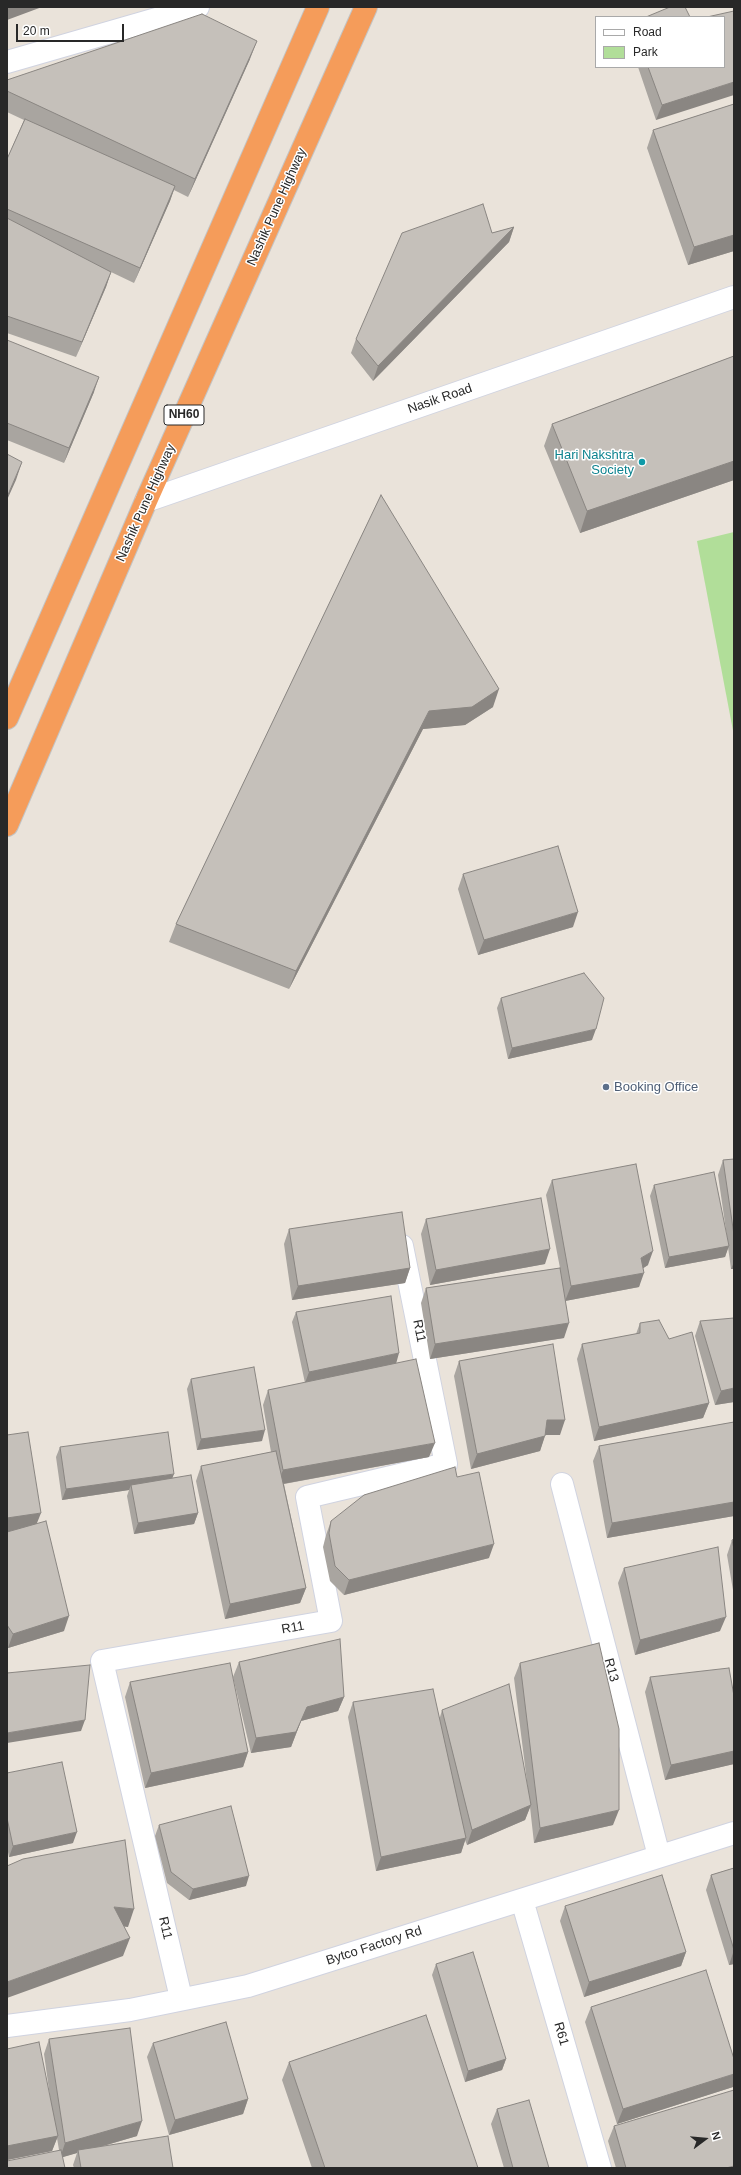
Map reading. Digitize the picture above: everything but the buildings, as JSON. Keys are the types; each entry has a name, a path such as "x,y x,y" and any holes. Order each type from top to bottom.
{"highway":[{"name":"NH60","path":"7,718 318,7"},
{"name":"Nashik Pune Highway","path":"7,825 146,501 366,7"}],"street":[{"path":"7,62 198,7"},
{"name":"Nasik Road","path":"146,501 734,297"},
{"name":"R11","path":"181,1998 102,1661 331,1621 307,1497 446,1464 400,1236"},
{"name":"R13","path":"562,1484 659,1856"},
{"name":"Bytco Factory Rd","path":"7,2026 130,2010 181,1998 248,1986 734,1833"},
{"name":"R61","path":"522,1900 600,2168"}],"green space":[{"path":"734,532 734,736 697,541"}],"place":[{"name":"Hari Nakshtra Society","path":"642,462"},
{"name":"Booking Office","path":"606,1087"}]}
